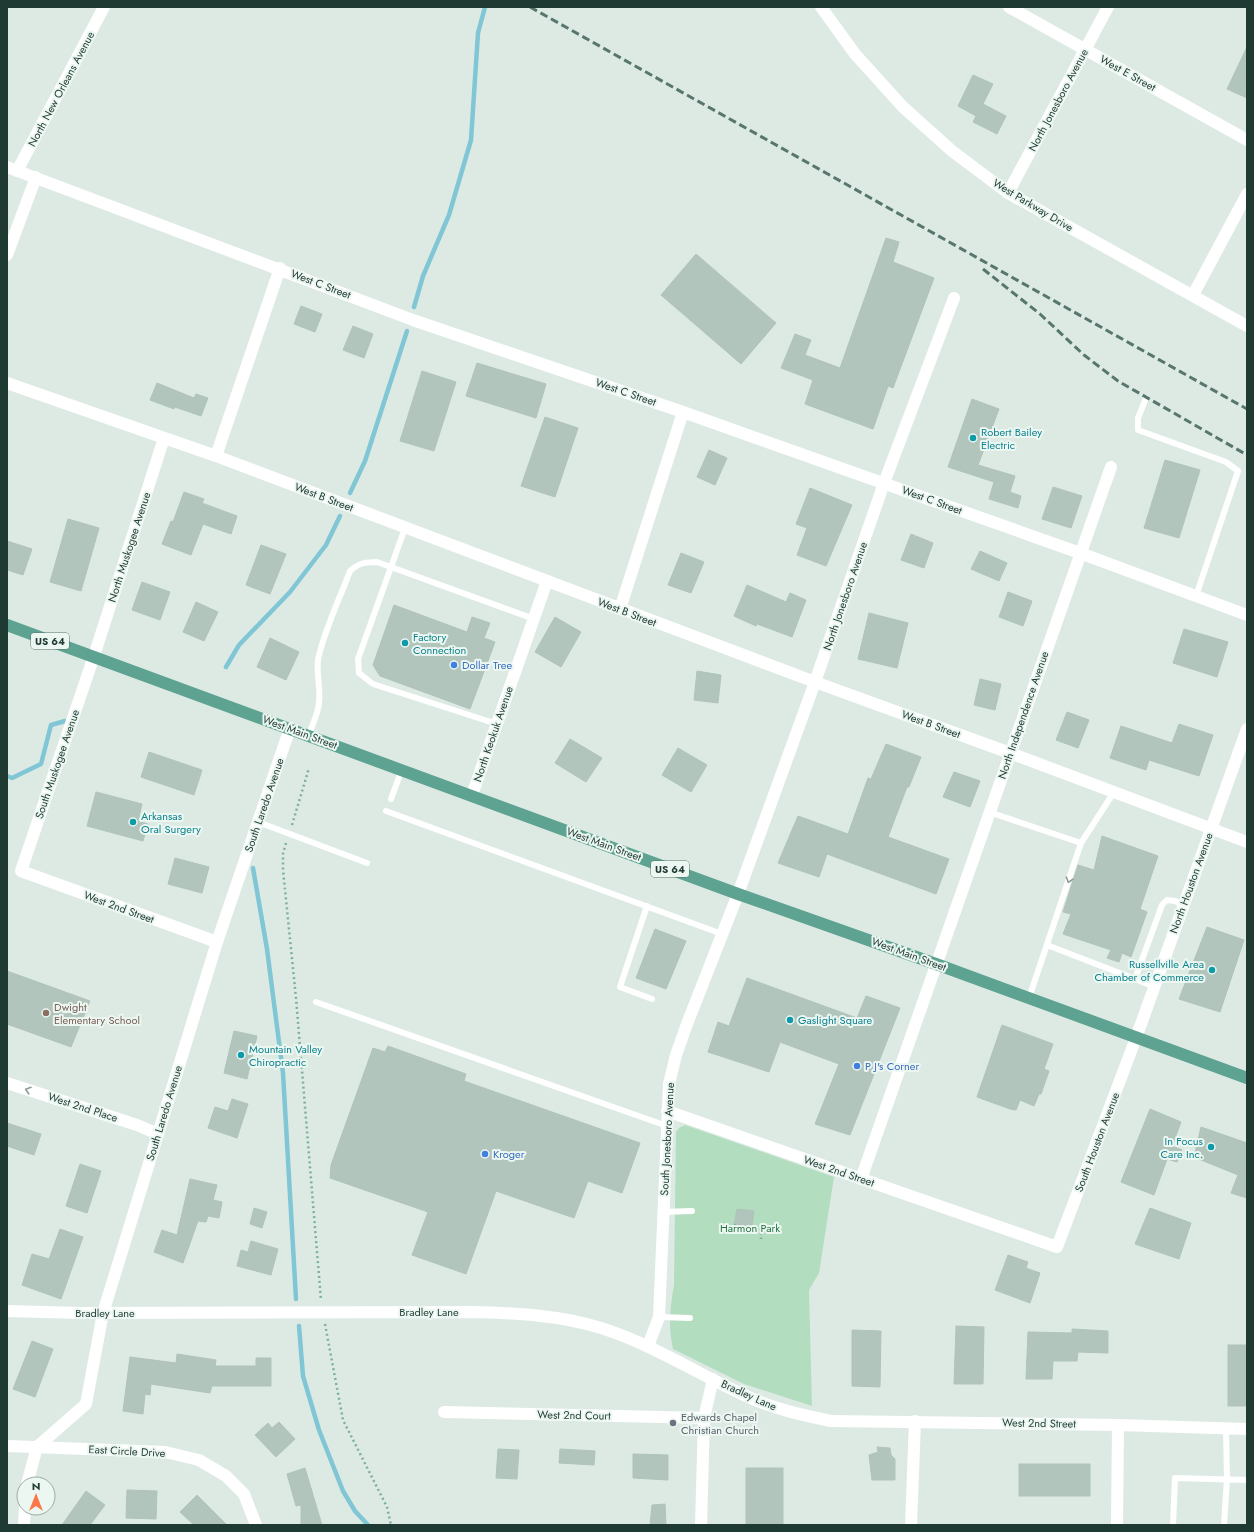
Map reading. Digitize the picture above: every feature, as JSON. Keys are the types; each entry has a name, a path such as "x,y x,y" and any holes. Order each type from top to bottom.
{"main road":[{"name":"West Main Street","path":"7,625 402,769 738,894 936,964 1247,1078"}],"street":[{"name":"North New Orleans Avenue","path":"12,169 104,7"},
{"name":"West Parkway Drive","path":"821,7 855,54 903,107 952,151 1008,193 1247,326"},
{"name":"West E Street","path":"1009,7 1247,140"},
{"name":"North Jonesboro Avenue","path":"1008,193 1108,7"},
{"name":"West C Street","path":"12,169 280,268 413,320 683,412 884,483 1247,615"},
{"path":"7,255 36,177"},
{"path":"1193,295 1247,194"},
{"path":"216,456 280,268"},
{"name":"North Jonesboro Avenue","path":"738,894 815,682 884,483 954,298"},
{"name":"West B Street","path":"7,383 216,456 547,582 1247,842"},
{"path":"620,609 683,412"},
{"name":"North Muskogee Avenue","path":"94,656 164,438"},
{"name":"North Independence Avenue","path":"861,1179 1110,466"},
{"name":"North Keokuk Avenue","path":"472,795 547,582"},
{"name":"South Muskogee Avenue","path":"21,871 94,656"},
{"name":"South Laredo Avenue","path":"37,1447 86,1404 103,1313 217,942 290,728"},
{"name":"North Houston Avenue","path":"1136,1038 1247,729"},
{"name":"West 2nd Street","path":"21,871 217,942"},
{"name":"South Jonesboro Avenue","path":"648,1346 659,1317 669,1084 676,1056 738,894"},
{"name":"South Houston Avenue","path":"1057,1247 1136,1038"},
{"name":"West 2nd Place","path":"7,1083 137,1125 158,1134"},
{"name":"West 2nd Street","path":"667,1111 1057,1247"},
{"name":"Bradley Lane","path":"7,1311 103,1313 472,1312 521,1314 565,1319 601,1328 648,1346 713,1380 773,1407 801,1415 831,1421"},
{"path":"701,1525 704,1418 713,1380"},
{"name":"West 2nd Court","path":"444,1412 704,1418"},
{"name":"West 2nd Street","path":"831,1421 915,1421 1247,1429"},
{"path":"911,1525 915,1421"},
{"path":"1117,1525 1118,1425"},
{"name":"East Circle Drive","path":"7,1446 166,1452 199,1460 226,1476 244,1494 256,1525"},
{"path":"29,1476 37,1447"}],"lane":[{"path":"1146,398 1138,418 1138,430 1226,462 1238,471 1196,596"},
{"path":"406,528 358,659 359,673 373,684 497,724"},
{"path":"309,735 319,704 320,682 318,659 350,571 357,564 377,562 534,619"},
{"path":"391,799 402,769"},
{"path":"1029,998 1081,843 1114,792"},
{"path":"386,811 722,934"},
{"path":"989,812 1081,843"},
{"path":"258,822 367,863"},
{"path":"1135,979 1162,905 1167,900 1184,905"},
{"path":"647,906 620,987 652,998"},
{"path":"1047,945 1154,987"},
{"path":"316,1002 667,1126"},
{"path":"663,1212 692,1211"},
{"path":"659,1317 690,1318"},
{"path":"1224,1525 1227,1479 1226,1429"},
{"path":"1173,1525 1175,1478 1247,1480"}],"path":[{"path":"308,768 283,854 283,870 296,998 323,1312 343,1420 386,1507 391,1525"},
{"path":"734,1225 761,1230 761,1239"}],"green space":[{"name":"Harmon Park","path":"685,1125 834,1177 819,1273 809,1290 812,1406 744,1384 673,1349 670,1333 670,1317 674,1285 676,1132 679,1128"}],"building":[{"path":"1247,47 1247,98 1227,89"},
{"path":"973,75 993,84 983,104 1006,116 997,134 973,122 976,116 958,106"},
{"path":"886,238 899,242 893,262 934,278 893,388 888,386 873,429 805,404 813,380 781,368 795,334 811,340 805,355 840,368"},
{"path":"696,254 776,323 741,364 661,295"},
{"path":"301,306 322,314 315,332 294,324"},
{"path":"353,326 373,334 364,358 343,350"},
{"path":"477,363 546,384 536,418 466,396"},
{"path":"422,371 456,382 434,451 400,441"},
{"path":"157,383 194,398 196,394 208,398 201,416 175,407 174,409 150,400"},
{"name":"Robert Bailey Electric","path":"972,399 999,409 978,465 1015,476 1010,492 1021,496 1018,508 989,499 994,482 948,467"},
{"path":"545,417 578,428 555,497 521,486"},
{"path":"709,450 727,458 715,485 697,477"},
{"path":"1165,460 1200,470 1179,538 1144,528"},
{"path":"1053,487 1082,496 1071,528 1042,519"},
{"path":"810,488 852,505 826,566 797,555 807,528 796,524"},
{"path":"184,492 204,499 202,503 237,516 231,534 203,524 191,555 162,544 171,521 173,522"},
{"path":"68,519 99,528 81,591 50,582"},
{"path":"911,534 933,543 924,568 901,560"},
{"path":"7,541 32,549 23,575 7,570"},
{"path":"261,545 286,554 270,594 246,585"},
{"path":"980,551 1007,563 999,581 971,569"},
{"path":"681,553 704,562 691,593 668,585"},
{"path":"142,582 170,592 160,620 132,610"},
{"path":"747,585 786,602 790,593 806,600 792,637 757,624 756,626 734,616"},
{"path":"1008,592 1032,601 1023,626 999,617"},
{"path":"196,602 218,612 204,641 183,632"},
{"path":"394,605 467,632 472,617 490,623 484,638 495,642 470,709 380,676 373,665"},
{"path":"869,613 908,623 897,668 858,659"},
{"path":"555,617 581,632 561,667 535,652"},
{"path":"1184,629 1228,642 1217,677 1173,663"},
{"path":"270,638 299,652 286,680 257,667"},
{"path":"697,671 721,675 718,703 694,700"},
{"path":"980,679 1001,684 995,710 974,705"},
{"path":"1067,712 1089,720 1078,748 1056,740"},
{"path":"1179,724 1213,735 1199,776 1149,760 1146,770 1110,758 1121,726 1172,743"},
{"path":"570,739 602,758 586,782 555,763"},
{"path":"886,744 921,757 909,787 907,787 888,837 949,859 936,894 827,854 819,877 778,863 798,816 848,834 868,778 871,779"},
{"path":"678,748 707,765 691,792 662,775"},
{"path":"149,752 202,770 194,795 141,777"},
{"path":"954,772 980,781 970,807 943,797"},
{"path":"96,792 142,804 138,821 148,824 143,841 87,826"},
{"path":"1102,836 1158,856 1140,909 1147,912 1131,957 1122,953 1119,962 1107,958 1111,950 1063,934 1071,914 1063,912 1078,865 1094,870"},
{"path":"175,858 209,867 202,893 168,884"},
{"name":"Russellville Area Chamber of Commerce","path":"1207,927 1244,940 1220,1012 1179,999"},
{"path":"655,929 686,941 666,989 636,978"},
{"name":"Dwight Elementary School","path":"7,971 90,1001 71,1047 7,1024"},
{"path":"747,978 857,1018 866,996 900,1008 850,1135 815,1124 839,1064 780,1042 769,1072 708,1052 718,1022 729,1026"},
{"path":"1002,1025 1053,1044 1044,1069 1049,1071 1041,1094 1039,1094 1034,1106 1020,1100 1016,1110 977,1097"},
{"name":"Mountain Valley Chiropractic","path":"234,1031 257,1036 247,1079 224,1073"},
{"name":"Kroger","path":"388,1046 466,1074 464,1081 640,1143 622,1193 588,1181 574,1218 496,1191 466,1274 412,1255 428,1212 330,1178 331,1165 373,1048 385,1052"},
{"path":"232,1099 248,1104 237,1138 208,1128 215,1107 228,1111"},
{"path":"1150,1109 1181,1122 1172,1146 1182,1150 1177,1162 1167,1159 1154,1195 1121,1182"},
{"path":"7,1123 41,1134 34,1155 7,1146"},
{"path":"1201,1127 1247,1143 1247,1198 1231,1193 1238,1175 1194,1157"},
{"path":"80,1164 101,1171 87,1213 66,1206"},
{"path":"190,1179 217,1185 213,1200 222,1202 219,1218 208,1216 206,1222 198,1221 183,1263 154,1252 162,1230 177,1235"},
{"path":"254,1208 267,1212 262,1228 250,1224"},
{"path":"1150,1208 1191,1223 1179,1259 1135,1244"},
{"path":"737,1209 754,1211 752,1227 734,1225"},
{"path":"60,1229 83,1237 61,1299 22,1285 32,1254 49,1259"},
{"path":"251,1241 278,1249 271,1275 237,1266 241,1250 248,1252"},
{"path":"1008,1255 1028,1262 1026,1268 1040,1273 1030,1303 995,1290"},
{"path":"956,1326 984,1327 983,1384 954,1384"},
{"path":"1072,1329 1108,1331 1108,1353 1078,1352 1077,1361 1053,1361 1052,1379 1026,1379 1028,1332 1072,1333"},
{"path":"852,1330 881,1331 880,1387 852,1386"},
{"path":"32,1341 53,1349 35,1397 13,1389"},
{"path":"1228,1345 1247,1345 1247,1406 1228,1406"},
{"path":"177,1354 216,1360 215,1366 256,1366 256,1358 271,1358 271,1386 212,1386 210,1393 151,1384 150,1395 145,1394 143,1414 123,1411 130,1357 176,1363"},
{"path":"279,1422 295,1439 276,1457 255,1435 268,1423 272,1428"},
{"path":"877,1447 890,1448 891,1455 895,1459 895,1480 872,1480 869,1455 878,1452"},
{"path":"498,1449 519,1450 517,1479 496,1478"},
{"path":"560,1449 595,1451 594,1465 559,1463"},
{"path":"633,1454 668,1455 668,1480 633,1478"},
{"path":"1019,1464 1090,1464 1090,1496 1019,1496"},
{"path":"305,1468 322,1525 301,1525 301,1505 296,1506 287,1474"},
{"path":"746,1468 783,1468 783,1525 746,1525"},
{"path":"127,1490 157,1491 156,1519 126,1518"},
{"path":"86,1491 105,1505 90,1525 62,1525"},
{"path":"197,1495 227,1525 194,1525 180,1512"},
{"path":"665,1504 666,1525 650,1525 652,1505"}],"waterway":[{"path":"414,307 423,276 449,215 471,140 478,33 485,7"},
{"path":"350,493 365,461 407,331"},
{"path":"226,667 239,645 290,592 326,545 340,516"},
{"path":"7,776 12,778 41,764 51,725 65,721"},
{"path":"253,868 267,949 283,1073 296,1299"},
{"path":"299,1326 303,1376 319,1430 343,1491 355,1511 368,1525"}],"railway":[{"path":"530,7 1247,409"},
{"path":"983,269 1040,314 1084,355 1118,381 1247,455"}],"place":[{"name":"Robert Bailey Electric","path":"973,438"},
{"name":"Factory Connection","path":"405,643"},
{"name":"Dollar Tree","path":"454,665"},
{"name":"Arkansas Oral Surgery","path":"133,822"},
{"name":"Russellville Area Chamber of Commerce","path":"1212,970"},
{"name":"Dwight Elementary School","path":"46,1013"},
{"name":"Gaslight Square","path":"790,1020"},
{"name":"Mountain Valley Chiropractic","path":"241,1055"},
{"name":"P J's Corner","path":"857,1066"},
{"name":"In Focus Care Inc.","path":"1211,1147"},
{"name":"Kroger","path":"485,1154"},
{"name":"Edwards Chapel Christian Church","path":"673,1423"}]}
